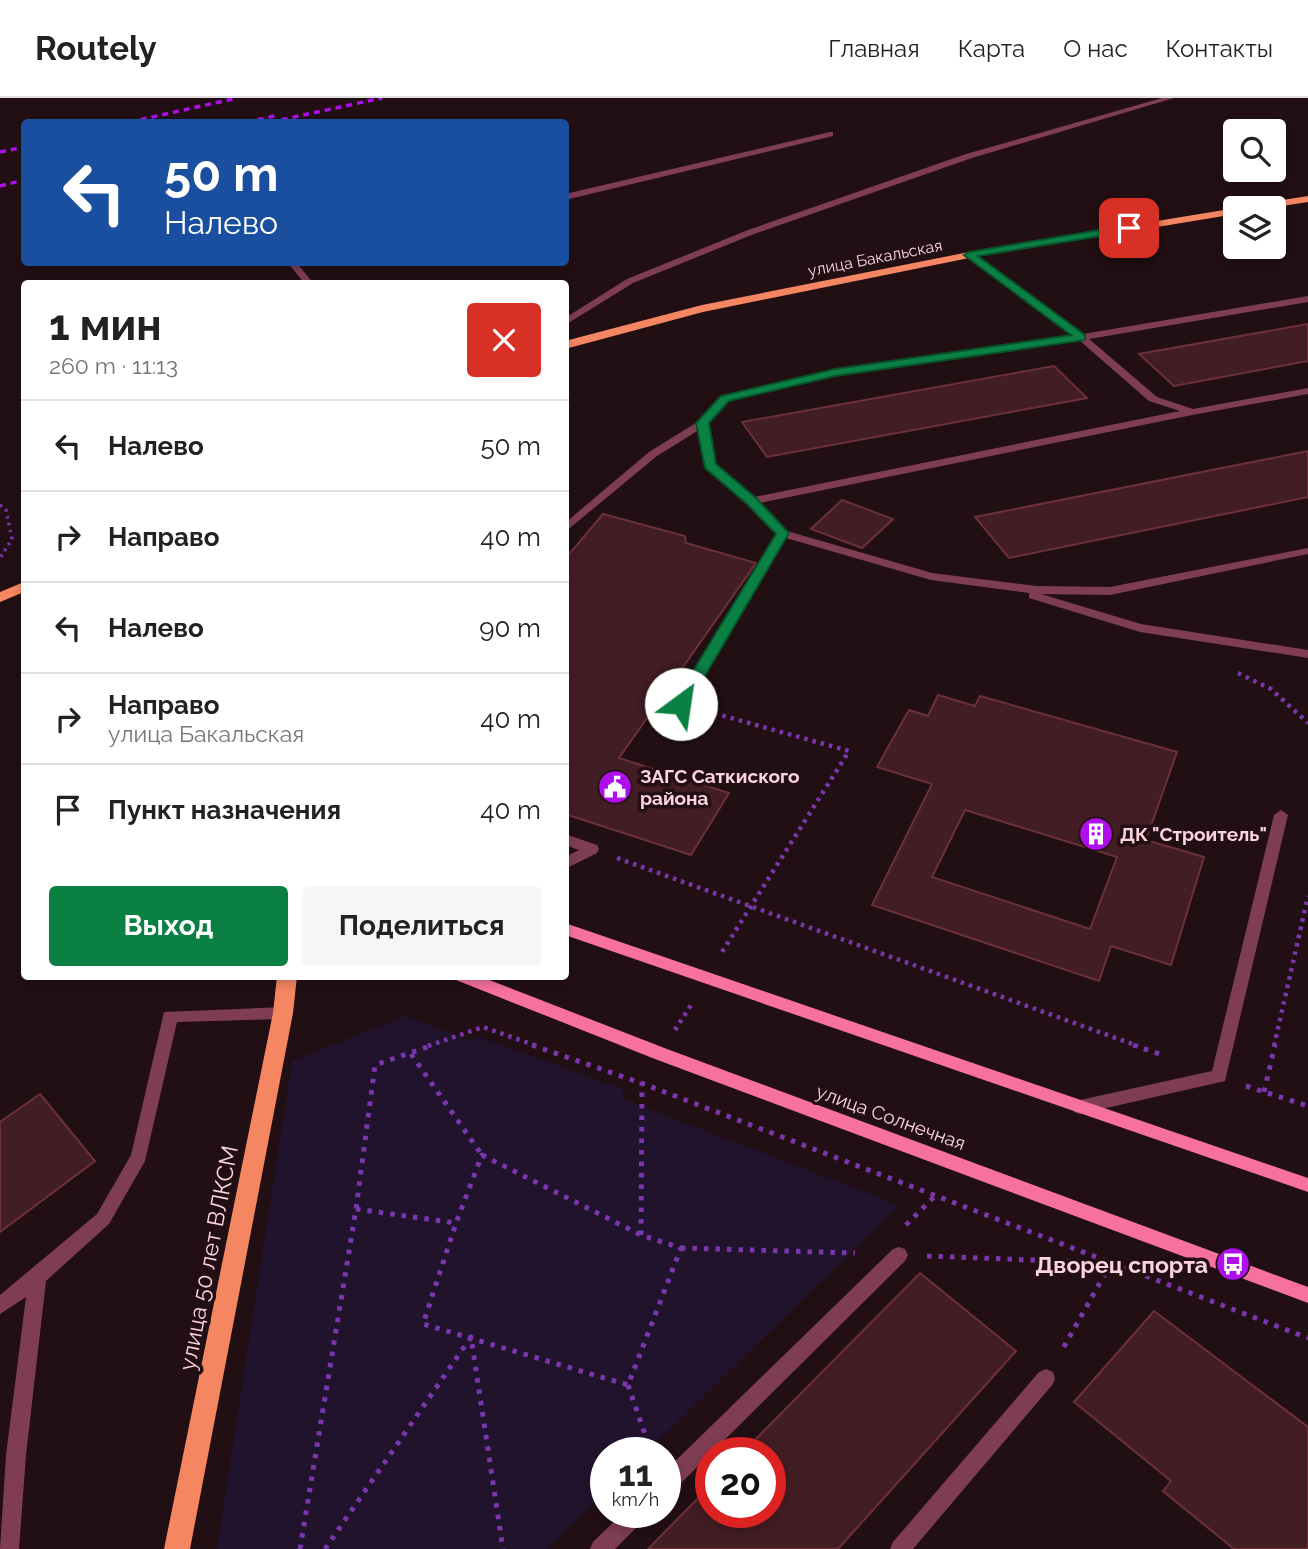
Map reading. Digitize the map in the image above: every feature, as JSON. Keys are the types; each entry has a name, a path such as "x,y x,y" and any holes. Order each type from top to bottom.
{"main road":[{"path":"1286,202 1308,199"},
{"name":"улица Бакальская","path":"569,344 702,309 969,255 1223,213"},
{"path":"0,597 21,588"},
{"path":"569,930 1308,1185"},
{"name":"улица 50 лет ВЛКСМ","path":"177,1549 283,1013 287,980"},
{"name":"улица Солнечная","path":"471,980 661,1054 1308,1295"}],"lane":[{"path":"569,319 630,281 751,232 970,156 1170,98"},
{"path":"569,196 830,134"},
{"path":"969,255 1081,337 1153,399 1192,412"},
{"path":"294,266 307,280"},
{"path":"569,526 653,454 702,423 725,398 835,373 1081,337 1308,299"},
{"path":"752,501 1308,391"},
{"path":"702,423 710,465 752,501 783,533 931,576 1037,590 1110,591 1308,551"},
{"path":"681,704 783,533"},
{"path":"1006,586 1140,628 1308,654"},
{"path":"1080,1107 1219,1076 1281,815"},
{"path":"569,840 592,849"},
{"path":"569,862 592,849"},
{"path":"0,1306 103,1219 139,1156 170,1016 283,1013"},
{"path":"681,1469 899,1255"},
{"path":"9,1549 16,1455 37,1277"},
{"path":"900,1549 1046,1378"},
{"path":"600,1549 622,1528"}],"path":[{"path":"0,505 6,510 12,539 0,558"},
{"path":"641,1235 641,1083 849,751 681,704"},
{"path":"592,849 751,904 1167,1057"},
{"path":"1264,1092 1308,897"},
{"path":"300,1549 356,1209 375,1065 483,1027 641,1083 1308,1338"},
{"path":"411,1054 482,1155 641,1235 681,1248 628,1385 646,1437"},
{"path":"1219,1076 1308,1106"},
{"path":"482,1155 456,1223 423,1324 628,1385"},
{"path":"356,1209 456,1223"},
{"path":"1046,1378 1111,1263"},
{"path":"325,1549 471,1337"},
{"path":"471,1337 503,1549"}],"shaded area":[{"path":"405,1016 469,1040 479,1037 623,1089 622,1099 899,1205 662,1437 590,1437 590,1508 548,1549 217,1549 292,1061"}],"building":[{"path":"1308,324 1308,361 1174,386 1139,354"},
{"path":"1054,366 1087,398 767,457 742,422"},
{"path":"1308,451 1308,497 1009,558 975,517"},
{"path":"842,500 893,519 862,548 811,529"},
{"path":"603,514 685,536 686,543 756,563 619,758 729,793 691,855 569,815 569,554"},
{"name":"ДК \"Строитель\"","path":"938,695 975,706 980,696 1177,752 1146,840 1204,857 1171,965 1111,946 1099,981 872,905 932,784 877,767 909,710 928,716","holes":["965,810 1117,857 1090,929 932,877"]},
{"path":"40,1094 95,1161 0,1232 0,1122"},
{"path":"920,1273 1016,1351 838,1549 648,1549 669,1528 681,1528 681,1515 695,1501 695,1528 786,1528 786,1437 758,1437"},
{"path":"1154,1311 1308,1427 1308,1549 1234,1549 1163,1491 1171,1481 1074,1402"}],"railway":[{"path":"143,119 237,98"},
{"path":"285,119 382,98"},
{"path":"261,119 279,115"},
{"path":"0,152 21,148"},
{"path":"0,186 21,181"}],"place":[{"name":"ЗАГС Саткиского района","path":"615,787"},
{"name":"ДК \"Строитель\"","path":"1096,834"},
{"name":"Дворец спорта","path":"1233,1264"}],"route":[{"path":"681,704 783,533 752,501 710,465 702,423 725,398 835,373 1081,337 969,255 1129,228"}]}
